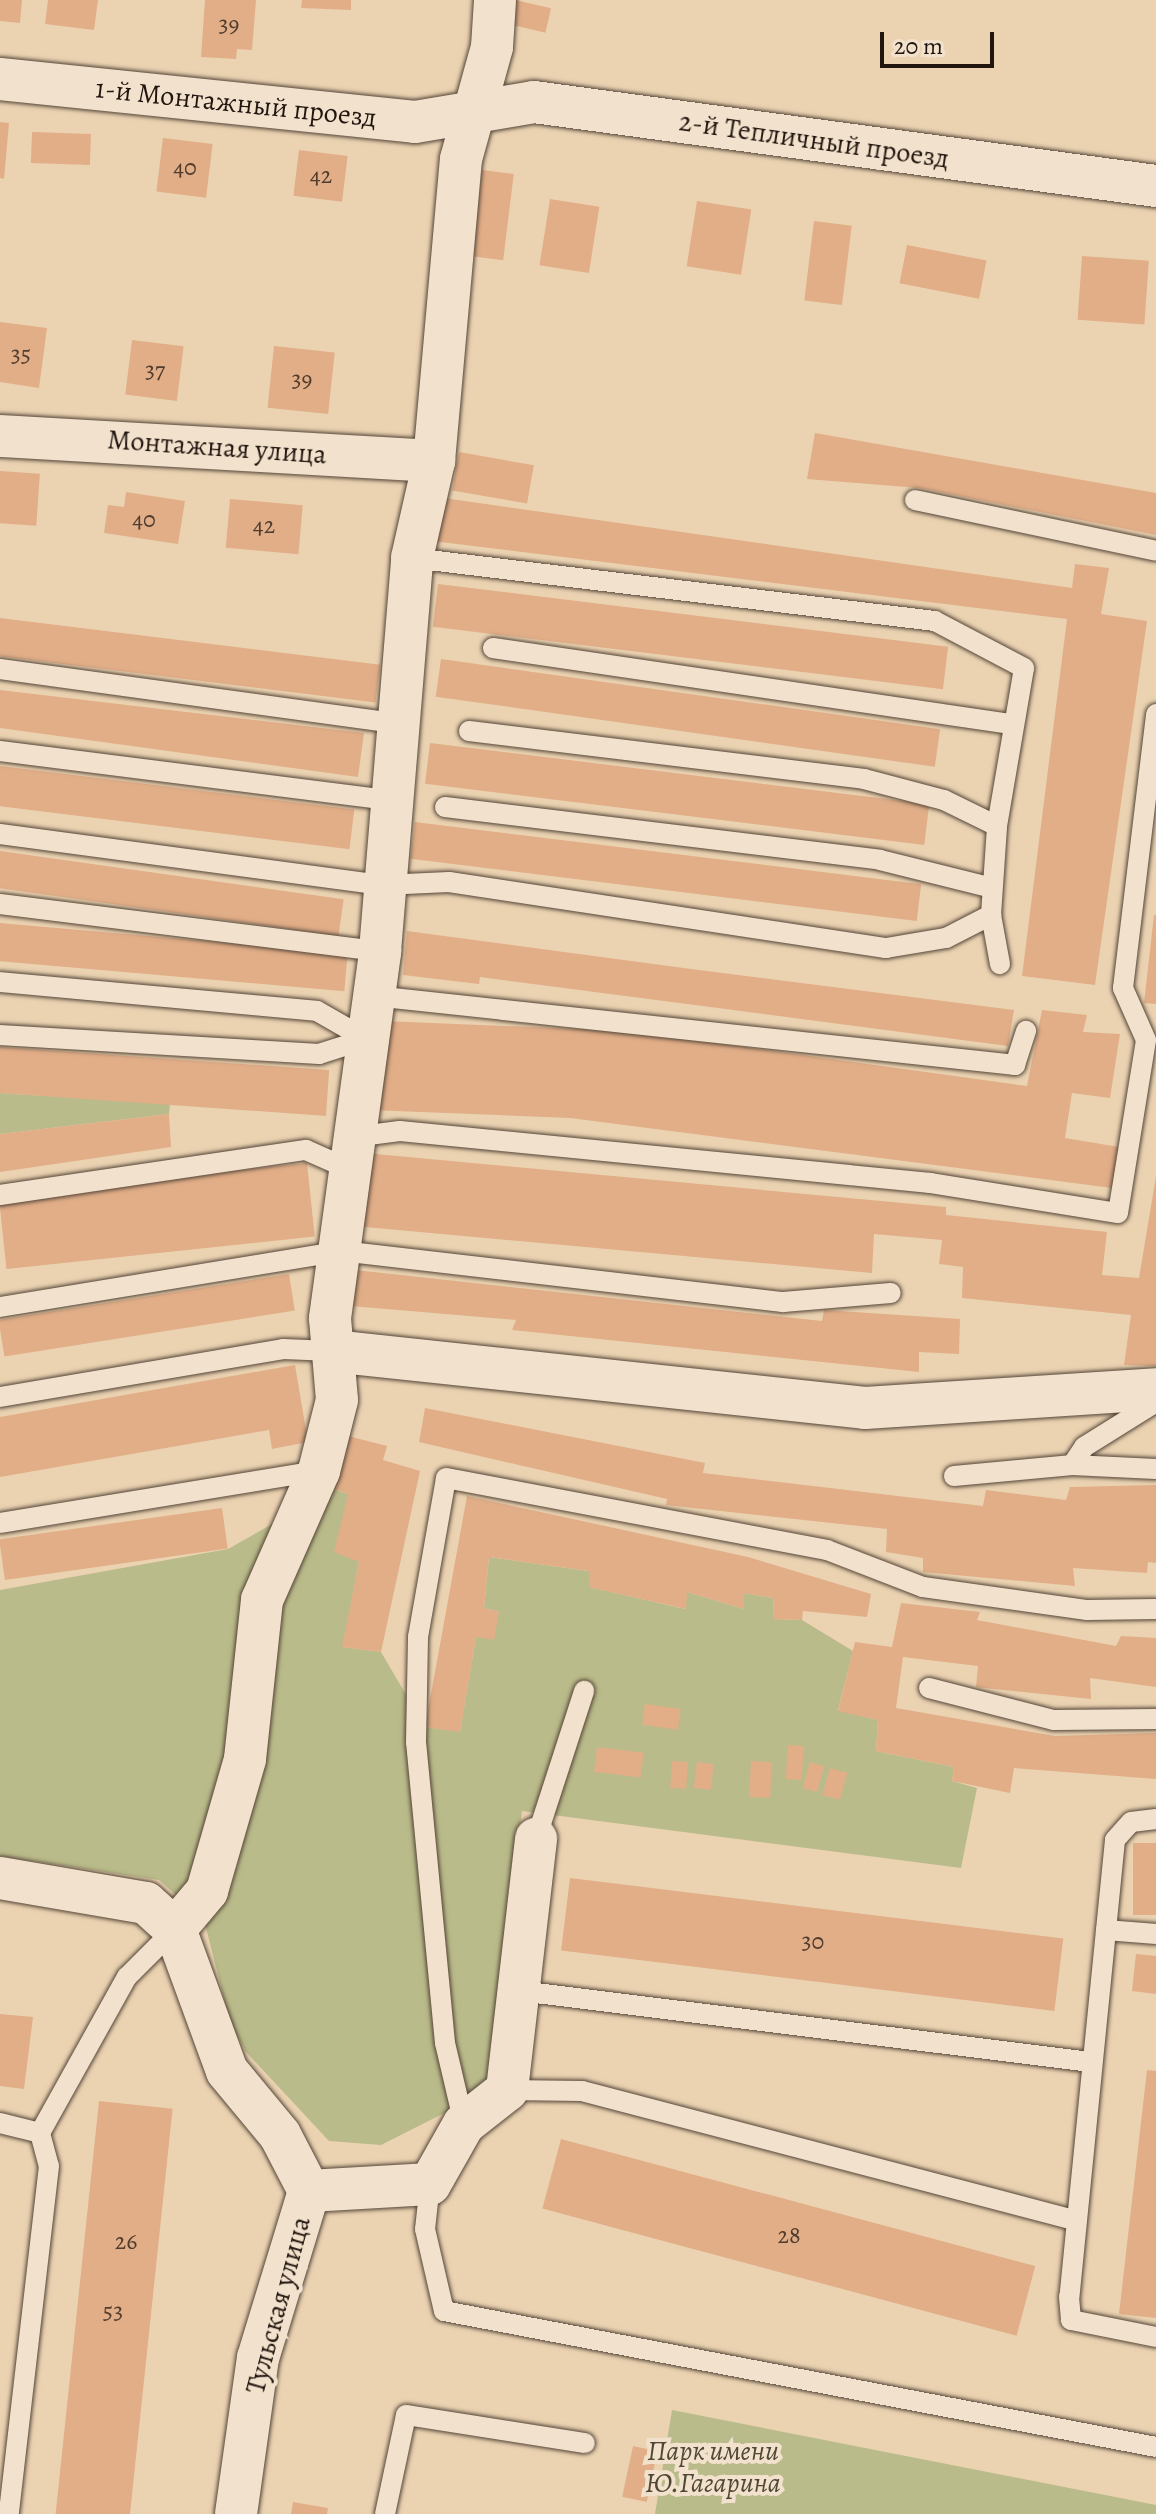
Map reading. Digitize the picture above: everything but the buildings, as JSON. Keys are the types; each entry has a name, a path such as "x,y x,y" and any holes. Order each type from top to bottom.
{"street":[{"path":"175,1929 207,1891 245,1759 262,1600 319,1471 337,1400 332,1351 352,1153 380,951 389,800 400,724 412,558 434,461 471,109 492,47 495,0"},
{"name":"1-й Монтажный проезд","path":"0,79 415,122 471,109"},
{"name":"2-й Тепличный проезд","path":"471,109 534,102 1156,186"},
{"name":"Монтажная улица","path":"0,436 434,461"},
{"path":"332,1351 865,1408 1156,1389"},
{"path":"0,1878 146,1903 175,1929 227,2071 280,2135 309,2191 430,2184 464,2124 507,2090 536,1839"},
{"name":"Тульская улица","path":"236,2514 258,2358 309,2191"}],"lane":[{"path":"915,500 1156,551"},
{"path":"412,558 935,621 1024,668 1011,724 997,826 991,915 1000,964"},
{"path":"493,648 1011,724"},
{"path":"0,669 400,724"},
{"path":"0,1195 306,1150 352,1153 400,1131 930,1183 1118,1213 1151,1040 1123,988 1156,714"},
{"path":"469,731 864,779 944,800 997,826"},
{"path":"0,751 389,800"},
{"path":"445,807 880,860 992,888"},
{"path":"0,834 383,885 449,882 886,948 946,938 991,915"},
{"path":"0,904 380,951"},
{"path":"0,982 317,1011 366,1039"},
{"path":"374,996 1015,1065 1026,1031"},
{"path":"0,1035 319,1054 366,1039"},
{"path":"0,1307 341,1251 783,1302 891,1293"},
{"path":"0,1397 283,1349 332,1351"},
{"path":"1072,1465 1084,1447 1156,1402"},
{"path":"954,1476 1072,1465 1156,1469"},
{"path":"0,1523 319,1471"},
{"path":"464,2124 443,2028 416,1742 418,1637 446,1478 827,1550 923,1587 1087,1610 1156,1609"},
{"path":"929,1688 1054,1720 1156,1719"},
{"path":"536,1839 584,1691"},
{"path":"1156,1819 1131,1822 1115,1840 1074,2220 1071,2320 1156,2337"},
{"path":"9,2514 49,2166 40,2133 127,1977 175,1929"},
{"path":"1106,1930 1156,1934"},
{"path":"520,1991 1091,2062"},
{"path":"507,2090 582,2091 1074,2220"},
{"path":"0,2123 40,2133"},
{"path":"430,2184 425,2229 444,2311 1156,2447"},
{"path":"385,2514 406,2415 585,2443"}],"green space":[{"path":"0,1093 170,1104 169,1114 0,1134"},
{"path":"334,1489 348,1494 359,1562 343,1647 381,1652 425,1727 460,1731 476,1637 499,1612 484,1608 489,1557 589,1571 590,1587 685,1609 687,1592 744,1609 744,1593 773,1598 774,1619 802,1620 853,1651 838,1710 878,1720 876,1751 954,1767 952,1781 977,1788 961,1868 522,1811 488,2091 381,2145 329,2141 246,2052 230,2022 204,1920 159,1880 0,1856 0,1590 228,1549"},
{"name":"Парк имени Ю.Гагарина","path":"672,2410 1156,2505 1156,2514 655,2514"}]}
